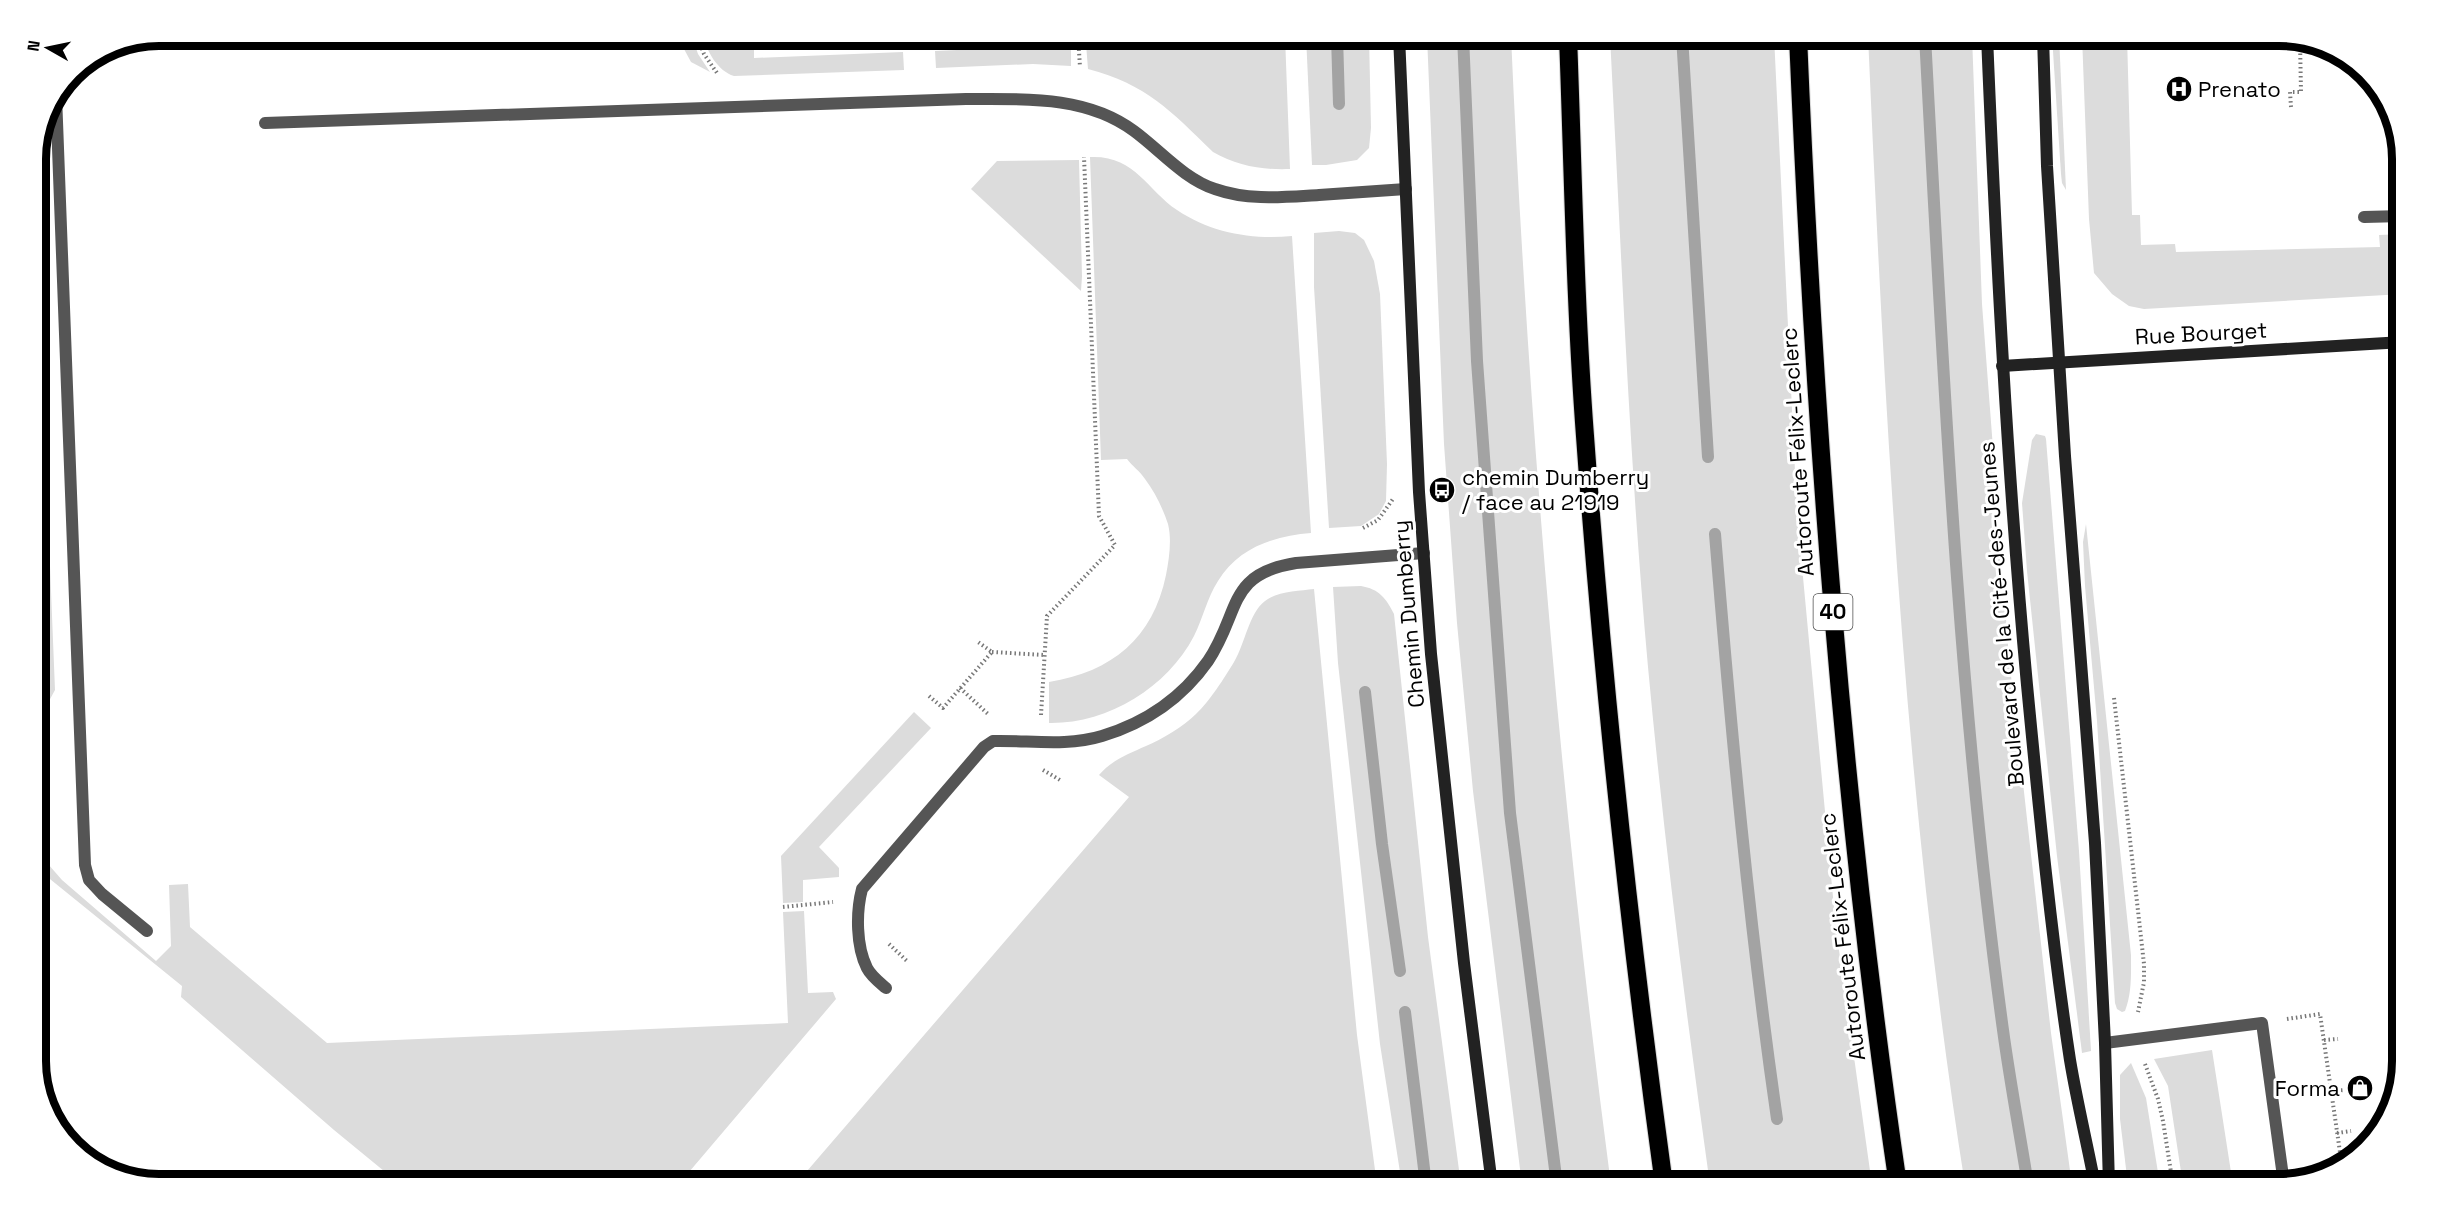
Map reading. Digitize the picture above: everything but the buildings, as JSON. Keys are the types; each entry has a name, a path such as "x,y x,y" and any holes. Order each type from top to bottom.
{"highway":[{"path":"1568,46 1585,434 1603,658 1645,1041 1663,1174"},
{"name":"Autoroute Félix-Leclerc","path":"1798,46 1805,220 1817,413 1847,772 1870,980 1896,1174"}],"street":[{"name":"Chemin Dumberry","path":"1399,46 1424,554 1443,776 1491,1174"},
{"name":"Boulevard de la Cité-des-Jeunes","path":"1987,46 2002,366 2014,545 2042,835 2071,1062 2093,1174"},
{"path":"2043,46 2047,166 2059,362 2095,843 2109,1174"},
{"name":"Rue Bourget","path":"2002,366 2392,343"}],"lane":[{"path":"265,123 966,99 1044,100 1093,112 1131,129 1191,177 1212,189 1237,196 1265,198 1406,189"},
{"path":"57,112 85,865 89,880 102,894 147,931"},
{"path":"2364,217 2392,216"},
{"path":"886,988 867,968 861,954 858,913 862,889 984,747 993,741 1081,742 1102,736 1151,715 1176,698 1192,681 1219,642 1240,594 1248,582 1261,572 1276,566 1296,563 1424,554"},
{"path":"2105,1043 2262,1023 2283,1174"}],"path":[{"path":"701,47 717,73"},
{"path":"1079,47 1080,67"},
{"path":"2291,107 2290,92 2301,92 2300,49"},
{"path":"2349,71 2349,75"},
{"path":"1041,720 1047,616 1115,545 1099,516 1084,157"},
{"path":"1354,530 1368,528 1378,520 1396,495"},
{"path":"978,642 992,652 1044,655"},
{"path":"928,696 943,708 992,652"},
{"path":"960,688 993,718"},
{"path":"2113,693 2144,964 2142,999 2137,1018"},
{"path":"1038,766 1060,780"},
{"path":"783,907 804,906"},
{"path":"886,942 908,962"},
{"path":"2320,1014 2340,1156"},
{"path":"2324,1040 2338,1039"},
{"path":"2145,1066 2158,1098 2171,1174"},
{"path":"2332,1091 2345,1090"},
{"path":"2337,1133 2351,1131"}],"shaded area":[{"path":"1285,46 1290,169 1250,166 1222,157 1213,152 1184,124 1142,91 1108,75 1088,69 1086,47"},
{"path":"1306,46 1369,46 1371,128 1369,148 1357,160 1312,165"},
{"path":"1427,46 1512,46 1527,324 1549,612 1577,899 1610,1174 1521,1174 1473,791 1457,623 1444,444"},
{"path":"1611,46 1774,46 1797,513 1836,929 1870,1174 1708,1174 1676,926 1648,667 1622,273"},
{"path":"1868,46 1972,46 1982,304 2009,658 2051,1033 2070,1174 1963,1174 1944,1042 1912,756 1890,468"},
{"path":"2053,46 2059,46 2066,190 2061,174"},
{"path":"2082,46 2127,46 2132,215 2140,215 2141,245 2175,244 2176,252 2380,247 2379,235 2392,234 2392,295 2144,309 2129,306 2112,294 2094,273 2089,219"},
{"path":"683,47 696,47 710,72 691,62"},
{"path":"754,47 754,58 903,52 904,70 734,76 723,70 707,48"},
{"path":"1071,47 1071,66 1033,64 936,68 935,51"},
{"path":"1090,157 1118,161 1129,167 1166,202 1190,218 1204,224 1247,236 1292,236 1311,533 1271,541 1246,552 1236,560 1214,588 1194,636 1182,655 1152,687 1113,710 1071,722 1049,723 1049,682 1092,670 1126,648 1140,634 1160,597 1170,550 1166,518 1143,476 1127,459 1101,460"},
{"path":"1079,160 1081,291 971,189 997,161"},
{"path":"1339,231 1355,233 1364,240 1374,261 1380,294 1387,464 1386,501 1379,514 1361,526 1329,528 1314,287 1314,233"},
{"path":"2036,434 2045,436 2046,439 2079,851 2091,1051 2082,1053 2057,856 2027,571 2022,503 2032,440"},
{"path":"47,491 55,690 47,702"},
{"path":"2086,524 2131,955 2129,997 2125,1011 2122,1012 2117,1009 2115,1003 2097,721 2085,586 2083,542"},
{"path":"1361,586 1373,589 1388,603 1394,614 1428,937 1460,1174 1400,1174 1380,1044 1338,663 1333,587"},
{"path":"1314,589 1357,1035 1376,1174 804,1174 1129,797 1099,775 1109,765 1172,732 1191,719 1217,689 1234,662 1251,621 1260,606 1270,598 1295,591"},
{"path":"914,712 931,728 819,847 839,868 839,877 803,880 803,902 783,903 781,856"},
{"path":"47,846 48,864 62,880 156,961 171,946 169,885 188,884 190,927 327,1043 788,1023 783,912 804,911 808,993 833,992 836,999 687,1174 388,1174 181,997 182,986 47,877"},
{"path":"2212,1050 2231,1174 2181,1174 2168,1086 2154,1059"},
{"path":"2131,1063 2146,1098 2158,1174 2127,1174 2120,1119 2120,1075"}],"waterway":[{"path":"1337,46 1339,104"},
{"path":"1463,46 1477,361 1510,813 1556,1174"},
{"path":"1683,46 1708,457"},
{"path":"1926,46 1954,534 1974,783 2003,1030 2026,1174"},
{"path":"1715,534 1742,827 1777,1119"},
{"path":"1365,692 1382,844 1400,971"},
{"path":"1405,1012 1425,1174"}],"place":[{"name":"Prenato","path":"2179,89"},
{"name":"chemin Dumberry / face au 21919","path":"1442,490"},
{"name":"Forma","path":"2360,1088"}]}
